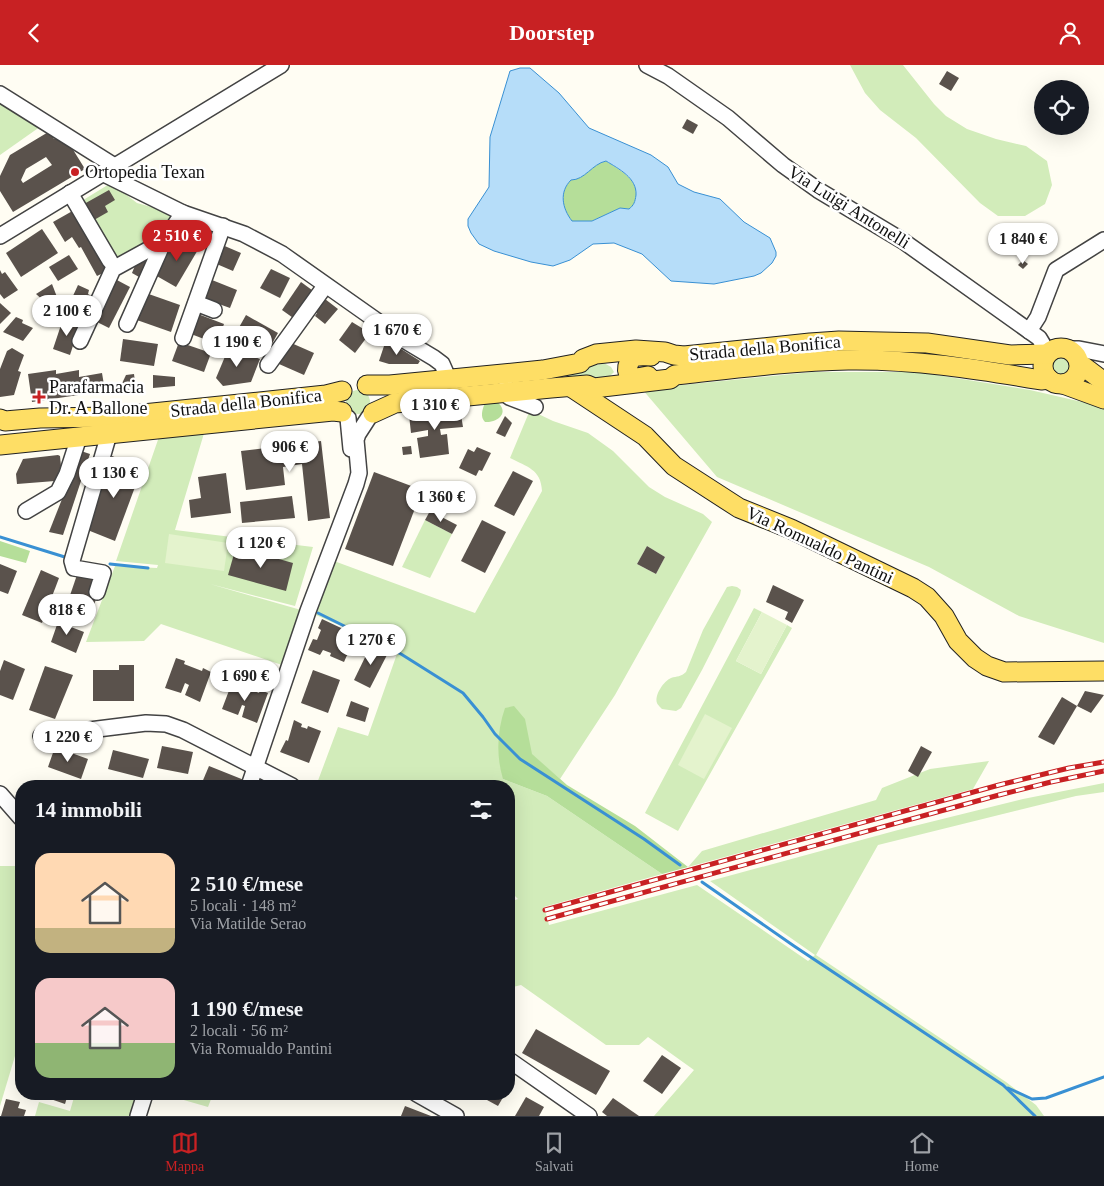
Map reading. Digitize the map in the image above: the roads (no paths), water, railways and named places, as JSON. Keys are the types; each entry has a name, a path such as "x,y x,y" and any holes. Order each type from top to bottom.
{"main road":[{"name":"Strada della Bonifica","path":"371,415 395,403 503,383 543,370 580,363 596,354 636,350 665,352 684,356 810,343 856,341 946,345 1010,355 1048,353"},
{"path":"1104,382 1076,357 1058,347 1048,353 1044,360 1045,374 1056,381 1104,399"},
{"path":"674,355 665,357 645,355 634,357 628,364 628,370 629,375 634,378 668,373 675,375"},
{"path":"1056,381 1074,379 1079,369 1076,357"},
{"path":"579,386 613,380 617,376 616,368 612,362 606,359 580,363"},
{"name":"Strada della Bonifica","path":"367,385 449,380 594,388 670,379 675,375 793,363 849,360 923,363 1056,381"},
{"name":"Via Romualdo Pantini","path":"543,370 553,372 579,386 645,437 674,466 739,508 791,529 913,588 927,597 944,616 958,641 975,658 987,666 1004,672 1104,671"},
{"path":"353,384 367,385 374,391 377,400 371,415 359,421 345,415 339,403 342,391 353,384"},
{"name":"Strada della Bonifica","path":"2,421 40,418 114,417 326,395 342,391"},
{"name":"Strada della Bonifica","path":"0,445 327,412 345,415"}],"street":[{"path":"0,236 281,65"},
{"name":"Via Luigi Antonelli","path":"647,65 668,76 728,118 783,165 818,190 903,241 1039,338 1048,353"},
{"path":"0,94 144,195 183,213 244,234 282,255 404,340 434,358 442,364 449,380"},
{"path":"70,193 110,261"},
{"path":"127,325 164,241 183,213"},
{"path":"183,337 223,226"},
{"path":"1029,331 1038,317 1056,270 1104,240"},
{"path":"80,341 113,269 164,241"},
{"path":"268,365 325,286"},
{"path":"196,303 214,310"},
{"path":"1104,354 1079,349 1076,357 1104,361"},
{"path":"503,383 509,397 535,407"},
{"path":"345,415 356,485"},
{"path":"251,780 308,611 356,485 359,473 356,440 371,415"},
{"path":"97,592 103,573 74,567 72,561 109,434"},
{"path":"26,511 58,492 67,474 79,437"},
{"path":"41,736 146,723 166,724 183,730 280,780"},
{"path":"0,794 15,811"},
{"path":"515,1064 589,1116"},
{"path":"138,1116 144,1100"},
{"path":"428,1100 456,1116"}],"water":[{"path":"530,68 559,93 589,128 651,155 668,167 678,184 694,192 720,199 744,222 770,238 776,252 772,263 761,273 754,276 714,284 671,281 642,254 614,243 593,244 570,260 553,266 531,262 494,251 479,244 471,233 468,219 489,187 490,137 510,71","holes":["606,161 626,175 634,184 636,195 633,205 629,209 620,208 592,221 572,221 566,211 563,200 567,185 571,180 580,177"]}],"waterway":[{"path":"0,537 68,558"},
{"path":"110,564 148,568"},
{"path":"318,613 401,654 463,693 495,734 520,759 644,839 680,865"},
{"path":"702,882 794,946 1003,1085 1035,1116"},
{"path":"1008,1088 1032,1099 1046,1098 1104,1077"}],"railway":[{"path":"545,910 999,785 1069,768 1104,762"},
{"path":"547,919 999,795 1104,771"}],"place":[{"name":"Ortopedia Texan","path":"75,172"},
{"name":"Parafarmacia Dr. A Ballone","path":"39,397"}]}
